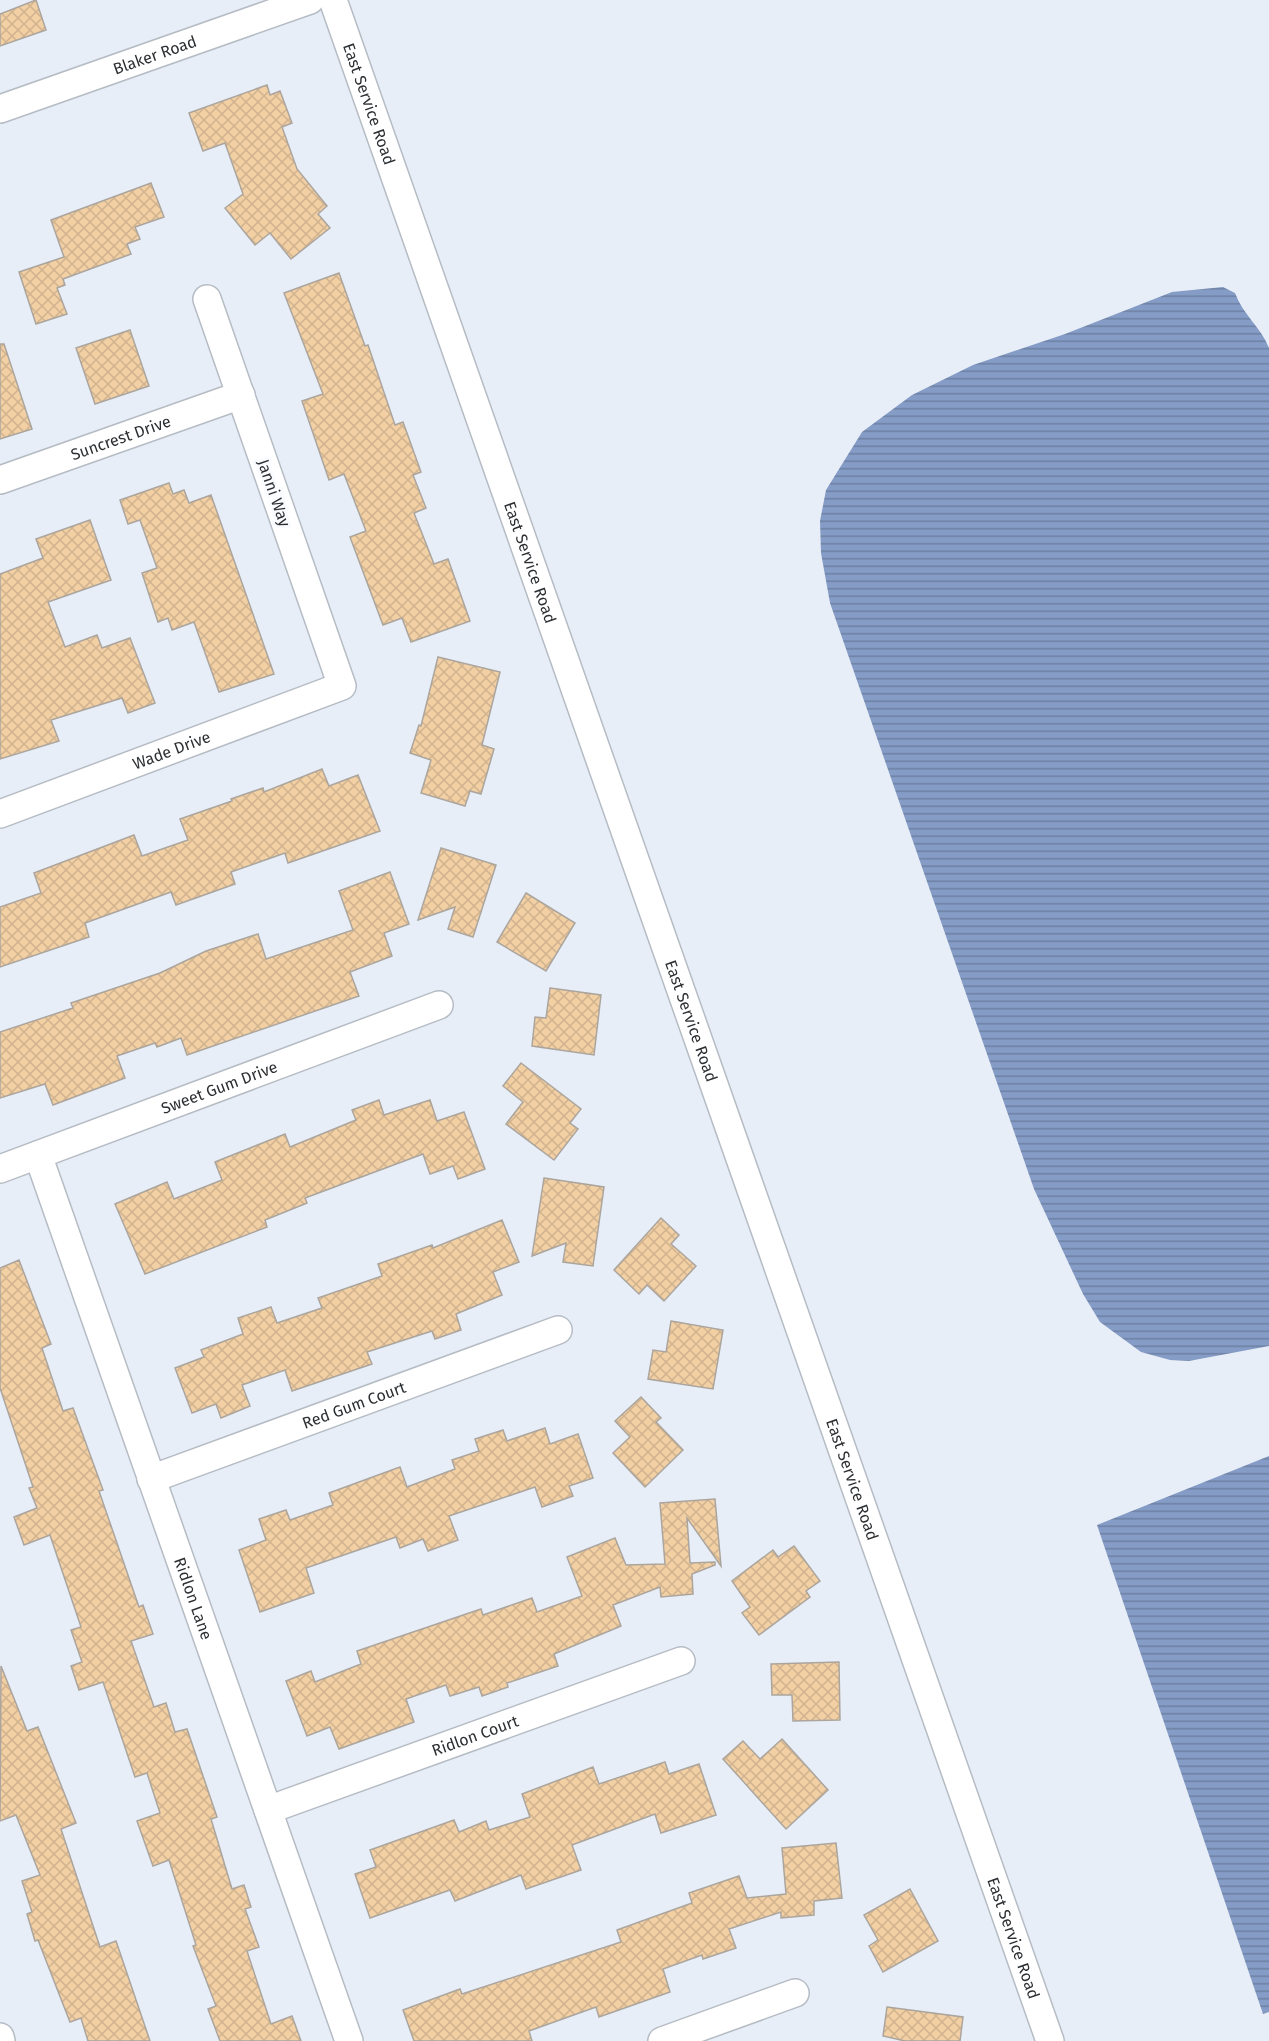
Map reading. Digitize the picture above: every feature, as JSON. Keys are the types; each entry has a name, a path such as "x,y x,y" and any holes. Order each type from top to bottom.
{"street":[{"name":"Blaker Road","path":"0,109 310,0"},
{"name":"East Service Road","path":"333,0 1050,2041"},
{"name":"Janni Way","path":"207,299 342,687"},
{"name":"Suncrest Drive","path":"0,480 241,396"},
{"name":"Wade Drive","path":"0,814 342,687"},
{"name":"Sweet Gum Drive","path":"0,1169 439,1005"},
{"name":"Ridlon Lane","path":"38,1155 349,2041"},
{"name":"Red Gum Court","path":"151,1479 558,1330"},
{"name":"Ridlon Court","path":"268,1810 681,1661"},
{"path":"662,2041 795,1993"}],"water":[{"path":"1223,287 1235,293 1269,348 1269,1346 1189,1361 1170,1360 1141,1352 1100,1322 1083,1294 1034,1189 830,603 821,553 820,521 826,490 862,432 912,395 973,365 1065,334 1172,292"},
{"path":"1269,1456 1269,2012 1263,2014 1097,1525"}],"building":[{"path":"36,0 46,30 0,46 0,14"},
{"path":"267,85 270,95 280,91 292,123 282,127 297,169 327,206 318,214 330,228 291,259 270,233 255,245 225,208 243,194 225,143 203,151 189,113"},
{"path":"151,183 164,217 135,227 140,239 127,244 131,254 63,279 65,285 57,288 67,314 36,324 19,272 64,257 51,220"},
{"path":"339,273 365,346 368,345 395,425 403,422 421,472 413,475 426,508 414,513 434,564 448,559 470,621 411,642 402,618 383,625 350,537 366,531 344,474 329,480 302,401 323,394 284,293"},
{"path":"130,330 149,386 95,404 76,348"},
{"path":"0,344 4,344 32,429 0,439"},
{"path":"169,483 173,494 184,490 189,503 211,495 274,674 219,692 194,622 172,630 168,618 158,622 142,573 157,568 140,520 128,524 120,500"},
{"path":"90,520 111,580 48,602 65,647 97,635 102,648 130,638 155,703 128,713 122,698 51,720 59,741 0,759 0,574 43,558 36,539"},
{"path":"438,657 500,672 482,745 494,749 481,794 470,791 465,806 421,793 431,760 410,753 419,725 421,726"},
{"path":"322,769 329,786 358,775 380,831 288,863 285,853 231,872 235,884 176,905 171,892 85,923 89,937 0,967 0,907 41,893 34,873 134,835 142,856 188,840 180,819 263,788 264,792"},
{"path":"441,848 496,865 473,937 448,929 455,907 418,920"},
{"path":"390,872 409,924 384,933 392,956 350,972 359,996 187,1055 181,1038 157,1047 155,1043 117,1056 125,1078 53,1105 45,1084 0,1098 0,1032 73,1008 71,1003 160,973 206,951 258,934 266,959 353,930 339,891"},
{"path":"526,893 575,923 546,971 497,942"},
{"path":"550,988 601,995 594,1055 532,1046 535,1017 546,1018"},
{"path":"521,1063 581,1109 570,1123 578,1129 554,1160 506,1124 523,1102 503,1086"},
{"path":"379,1100 384,1115 430,1100 437,1121 464,1112 485,1169 458,1179 453,1166 430,1174 423,1154 305,1198 307,1203 265,1220 267,1227 145,1274 115,1204 167,1182 174,1199 222,1180 215,1162 285,1134 290,1147 356,1120 352,1110"},
{"path":"544,1178 604,1187 593,1266 563,1262 566,1243 532,1256"},
{"path":"661,1218 679,1235 671,1244 696,1266 664,1301 647,1285 639,1294 614,1270"},
{"path":"502,1220 519,1262 493,1272 502,1295 456,1314 461,1330 435,1339 432,1331 367,1352 372,1364 292,1391 285,1370 242,1385 250,1406 221,1418 216,1404 192,1413 175,1368 204,1357 201,1350 243,1334 238,1318 271,1307 277,1323 322,1308 318,1298 382,1276 378,1264 432,1245 433,1248"},
{"path":"19,1260 51,1344 42,1348 63,1411 73,1408 103,1490 99,1491 139,1607 143,1605 153,1634 131,1641 154,1707 166,1703 175,1732 187,1729 217,1817 211,1819 232,1889 244,1885 251,1907 245,1909 259,1947 247,1951 271,2024 292,2016 301,2041 220,2041 208,2009 216,2006 193,1946 196,1945 169,1860 153,1866 137,1821 160,1813 147,1773 135,1777 103,1682 79,1690 71,1666 82,1662 71,1630 81,1627 50,1535 24,1545 14,1517 37,1508 29,1488 33,1487 0,1388 0,1268"},
{"path":"671,1321 723,1330 713,1389 648,1379 653,1350 666,1352"},
{"path":"641,1397 661,1418 656,1422 683,1450 645,1487 613,1453 630,1437 615,1421"},
{"path":"545,1428 550,1444 578,1434 593,1478 569,1486 573,1496 542,1507 535,1487 449,1516 458,1540 428,1551 423,1539 400,1548 396,1537 306,1568 314,1593 260,1612 239,1550 266,1540 259,1519 286,1510 290,1520 333,1505 329,1493 400,1467 407,1487 455,1469 452,1460 479,1451 475,1439 503,1430 507,1441"},
{"path":"715,1499 721,1566 687,1518 690,1563 715,1562 715,1565 692,1574 693,1594 661,1597 660,1587 613,1605 621,1626 554,1654 558,1666 507,1683 508,1687 482,1696 479,1687 450,1696 446,1685 406,1699 414,1722 339,1749 330,1727 307,1736 286,1681 311,1671 315,1682 361,1664 357,1651 481,1609 483,1615 532,1598 537,1612 582,1596 567,1557 615,1538 626,1565 665,1564 660,1503"},
{"path":"794,1546 820,1581 806,1591 810,1597 759,1635 742,1613 750,1607 732,1581 773,1550 778,1557"},
{"path":"839,1662 840,1720 793,1721 792,1695 772,1695 771,1664"},
{"path":"1,1666 27,1731 38,1727 76,1823 61,1829 100,1947 116,1941 150,2041 88,2041 81,2018 70,2022 38,1940 35,1941 27,1914 32,1912 22,1881 40,1875 16,1815 0,1821"},
{"path":"782,1739 828,1790 786,1829 723,1759 743,1741 760,1759"},
{"path":"665,1762 669,1774 699,1764 716,1815 661,1833 655,1814 572,1845 581,1870 526,1889 521,1875 455,1901 450,1890 370,1918 355,1874 376,1867 370,1850 454,1820 459,1832 486,1821 489,1830 530,1817 522,1794 593,1767 599,1784"},
{"path":"836,1843 842,1898 814,1901 814,1915 781,1918 781,1912 729,1929 736,1948 703,1959 702,1955 663,1969 670,1992 599,2017 596,2007 529,2031 532,2041 414,2041 403,2010 460,1989 462,1994 621,1942 617,1930 692,1903 689,1893 739,1876 747,1898 786,1894 782,1848"},
{"path":"910,1889 938,1941 883,1972 869,1946 878,1940 864,1915"},
{"path":"887,2007 963,2017 960,2041 905,2041 883,2036"}]}
